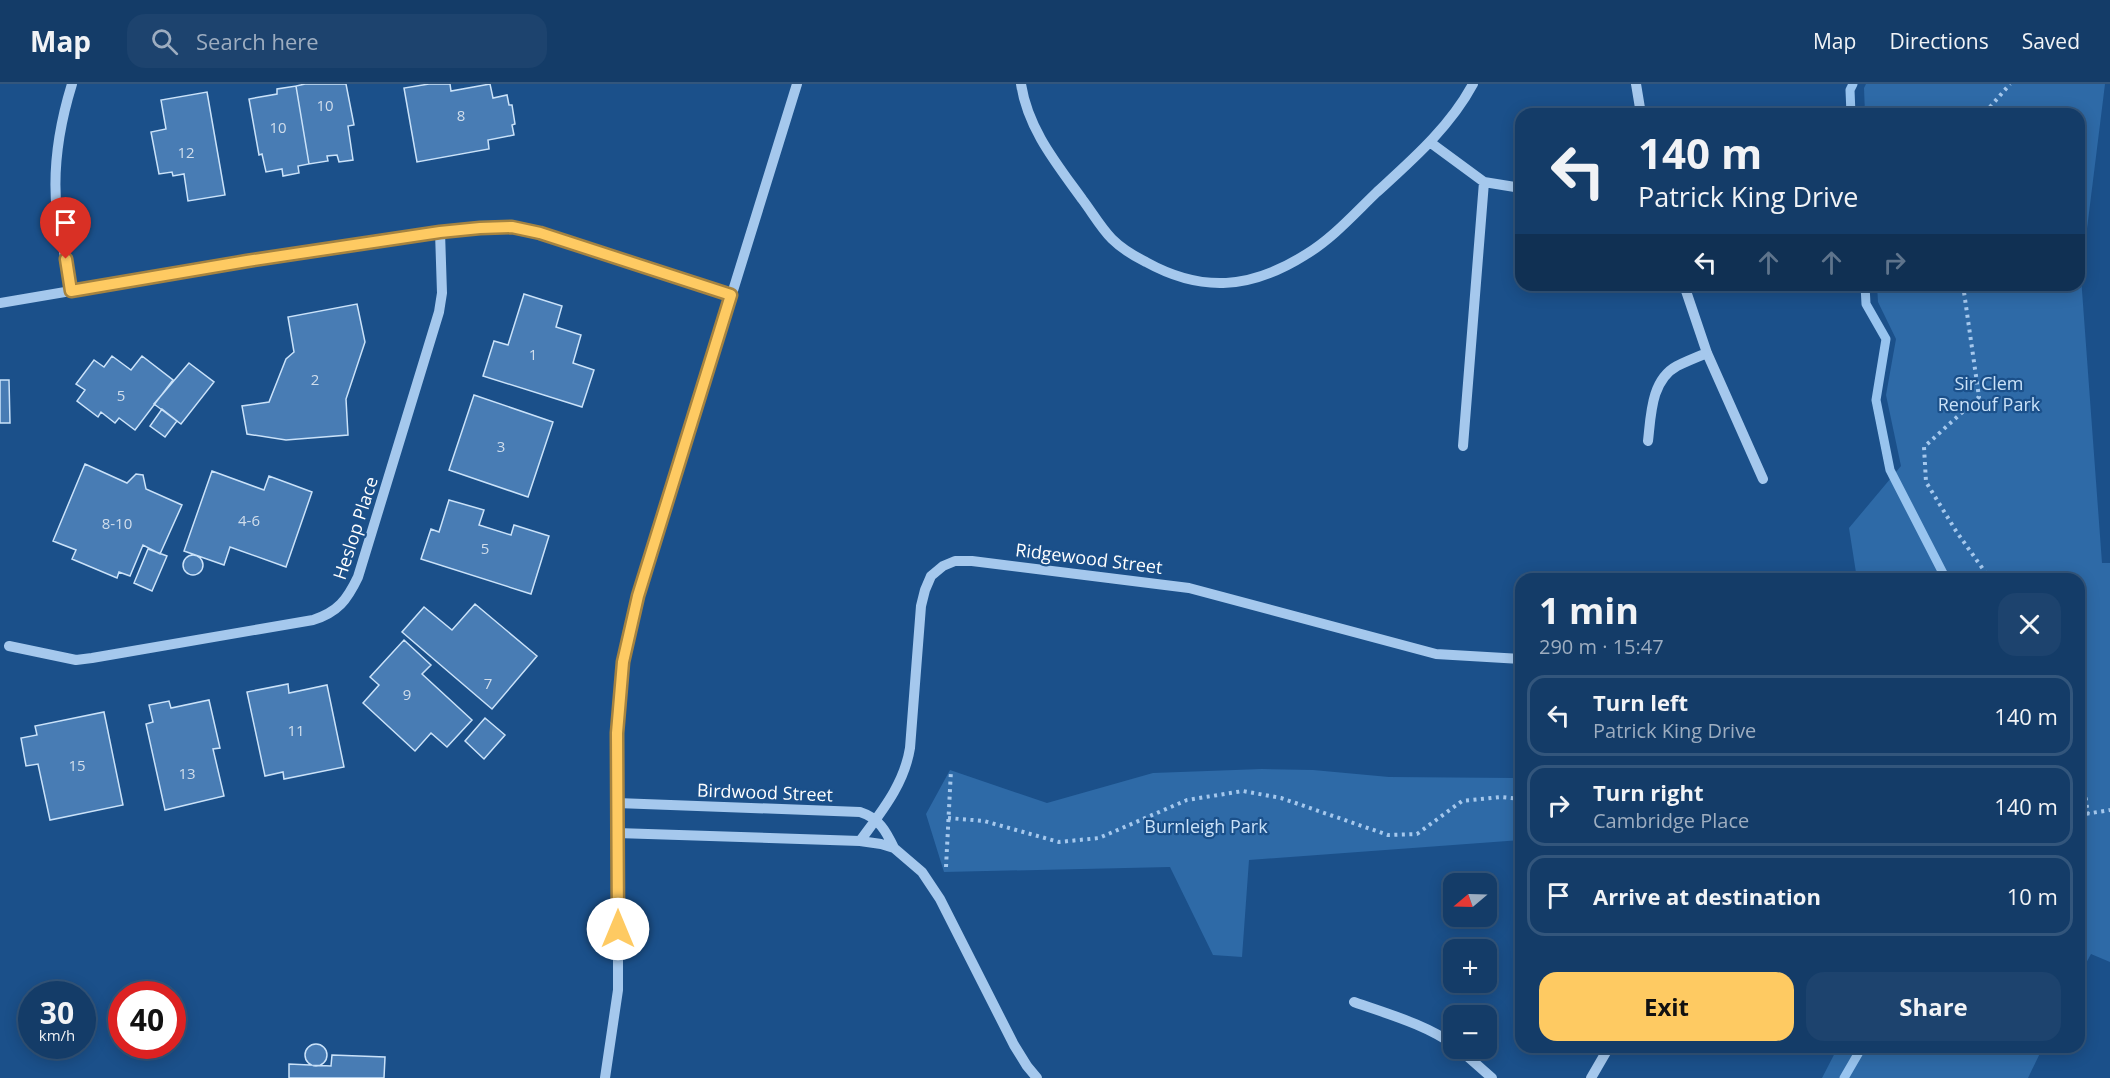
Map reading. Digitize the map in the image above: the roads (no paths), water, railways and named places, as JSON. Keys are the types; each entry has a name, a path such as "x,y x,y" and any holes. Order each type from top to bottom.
{"street":[{"path":"71,291 58,214 55,172 58,142 72,84"},
{"path":"1021,84 1024,103 1044,146 1111,238 1138,258 1157,268 1200,283 1231,283 1259,277 1305,255 1328,238 1431,142 1473,84"},
{"path":"1636,84 1640,108"},
{"path":"605,1078 618,990 618,708 630,623 796,87"},
{"path":"1431,142 1484,182 1515,187"},
{"path":"1463,446 1484,182"},
{"path":"0,303 247,261 440,232 512,227 540,233 731,295"},
{"name":"Heslop Place","path":"9,646 76,660 313,620 327,615 340,606 351,592 358,577 439,312 442,293 440,232"},
{"path":"1686,291 1707,353 1763,479"},
{"path":"1647,441 1653,400 1662,379 1675,367 1707,353"},
{"name":"Ridgewood Street","path":"860,841 897,789 907,765 921,606 931,576 943,566 955,561 991,563 1189,588 1436,654 1515,659"},
{"name":"Birdwood Street","path":"617,803 860,812 875,820"},
{"path":"875,820 885,829 894,848"},
{"path":"617,833 860,841 894,848 922,872 944,906 1014,1045 1037,1078"},
{"path":"1354,1002 1443,1037"},
{"path":"1591,1078 1606,1053"},
{"path":"1470,1059 1492,1078"}],"waterway":[{"path":"1851,108 1850,90 1853,84"},
{"path":"1865,291 1866,304 1886,339 1876,400 1890,470 1943,573"},
{"path":"1844,1078 1859,1053"}],"park label":[{"name":"Sir Clem Renouf Park","path":"1989,393"},
{"name":"Burnleigh Park","path":"1206,826"}]}
